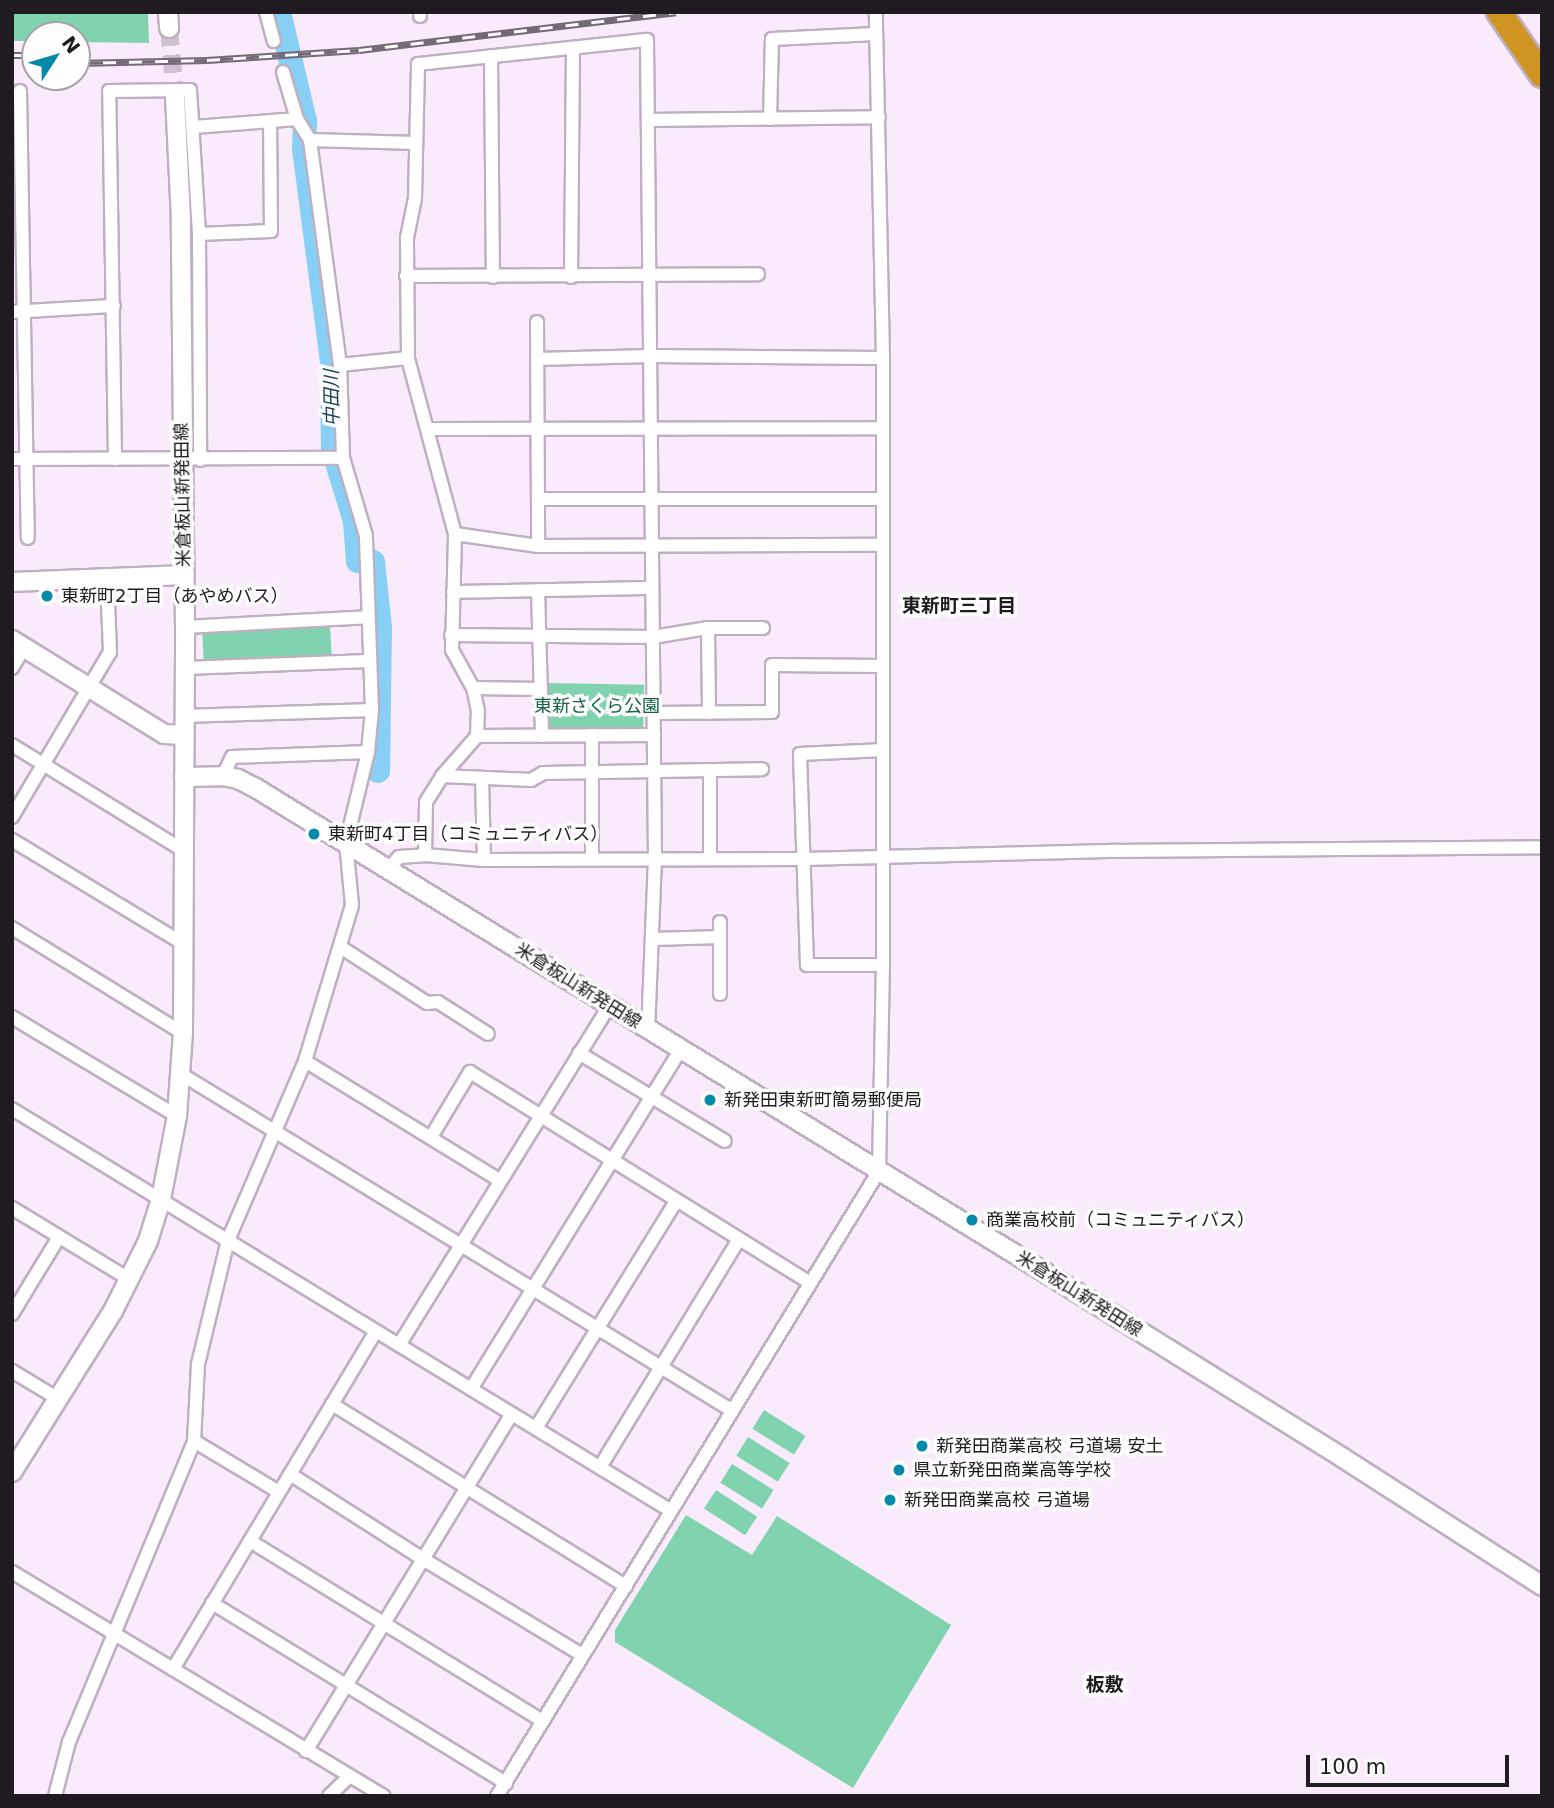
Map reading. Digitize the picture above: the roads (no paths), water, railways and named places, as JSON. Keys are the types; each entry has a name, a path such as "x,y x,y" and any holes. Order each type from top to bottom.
{"highway":[{"path":"1499,12 1542,75"}],"main road":[{"name":"米倉板山新発田線","path":"174,95 181,219 184,777 222,776 238,779 254,787 1343,1458 1542,1586"},
{"path":"12,582 185,575"},
{"path":"18,644 164,734 183,735"},
{"path":"12,1472 130,1279 148,1241 162,1199 177,1116 181,1074 184,777"}],"street":[{"path":"266,12 274,41"},
{"path":"497,1796 879,1171 883,965 883,358 876,12"},
{"path":"770,119 772,39 875,34"},
{"path":"425,855 426,802 442,776 477,736 478,711 473,688 452,650 454,534 408,358 407,237 415,198 418,64 647,40 655,858 648,1030"},
{"path":"571,277 573,48"},
{"path":"491,56 493,277"},
{"path":"55,1796 69,1742 194,1441 198,1364 228,1240 305,1062 342,948 352,905 346,843 368,752 372,710 368,661 366,536 343,458 340,365 310,140 296,120 283,72"},
{"path":"115,459 109,91 190,90 199,234 200,460"},
{"path":"20,91 16,134 19,311 28,538"},
{"path":"648,120 879,117"},
{"path":"194,127 296,120"},
{"path":"199,234 271,231 270,122"},
{"path":"310,140 416,144"},
{"path":"406,276 649,277 758,274"},
{"path":"19,311 114,306"},
{"path":"537,322 538,546"},
{"path":"537,359 650,356 883,358"},
{"path":"340,365 408,358"},
{"path":"427,429 883,428"},
{"path":"12,459 343,458"},
{"path":"538,499 883,499"},
{"path":"454,534 538,546 883,545"},
{"path":"12,817 110,652 107,578"},
{"path":"453,592 652,588"},
{"path":"538,590 542,736"},
{"path":"185,627 367,617"},
{"path":"452,635 653,637 708,628 763,628"},
{"path":"708,628 709,713"},
{"path":"12,668 18,644"},
{"path":"185,668 368,661"},
{"path":"654,713 772,712 772,665 883,666"},
{"path":"473,688 541,689"},
{"path":"183,716 372,710"},
{"path":"592,735 592,859"},
{"path":"477,736 654,735"},
{"path":"12,744 184,851"},
{"path":"883,750 800,754 807,965 883,965"},
{"path":"222,776 232,757 368,752"},
{"path":"442,776 531,780 542,773 762,769"},
{"path":"709,770 710,856"},
{"path":"482,778 484,860"},
{"path":"12,840 184,944"},
{"path":"388,869 399,857 425,855 484,860 710,856 804,859 1542,847"},
{"path":"720,922 720,994"},
{"path":"12,928 183,1033"},
{"path":"653,939 720,937"},
{"path":"342,948 427,1003 438,1003 488,1034"},
{"path":"399,1345 609,1006"},
{"path":"12,1017 177,1116"},
{"path":"471,1389 680,1050"},
{"path":"579,1053 725,1141"},
{"path":"305,1062 499,1180"},
{"path":"431,1137 470,1072 809,1282"},
{"path":"181,1074 731,1410"},
{"path":"12,1109 671,1511"},
{"path":"536,1428 676,1200"},
{"path":"12,1208 130,1279"},
{"path":"12,1314 59,1237"},
{"path":"600,1467 739,1239"},
{"path":"173,1669 376,1331"},
{"path":"12,1371 57,1398"},
{"path":"332,1404 626,1586"},
{"path":"306,1751 512,1414"},
{"path":"194,1441 279,1492"},
{"path":"290,1474 423,1559 582,1655"},
{"path":"250,1541 543,1721"},
{"path":"12,1572 384,1796"},
{"path":"212,1604 506,1783"},
{"path":"329,1796 349,1777"}],"waterway":[{"name":"中田川","path":"279,12 305,121 304,149 332,361 333,450 355,521 358,561 373,562 380,628 378,771"}],"tunnel":[{"path":"169,28 175,95"}],"railway":[{"path":"91,63 207,60 359,50 676,12"},
{"path":"12,55 21,55"}],"place":[{"name":"東新町2丁目（あやめバス）","path":"47,596"},
{"name":"東新町4丁目（コミュニティバス）","path":"314,834"},
{"name":"新発田東新町簡易郵便局","path":"710,1100"},
{"name":"商業高校前（コミュニティバス）","path":"972,1220"},
{"name":"新発田商業高校 弓道場 安土","path":"922,1446"},
{"name":"県立新発田商業高等学校","path":"899,1470"},
{"name":"新発田商業高校 弓道場","path":"890,1500"}],"district":[{"name":"東新町三丁目","path":"959,606"},
{"name":"板敷","path":"1105,1685"}],"park label":[{"name":"東新さくら公園","path":"597,706"}]}
